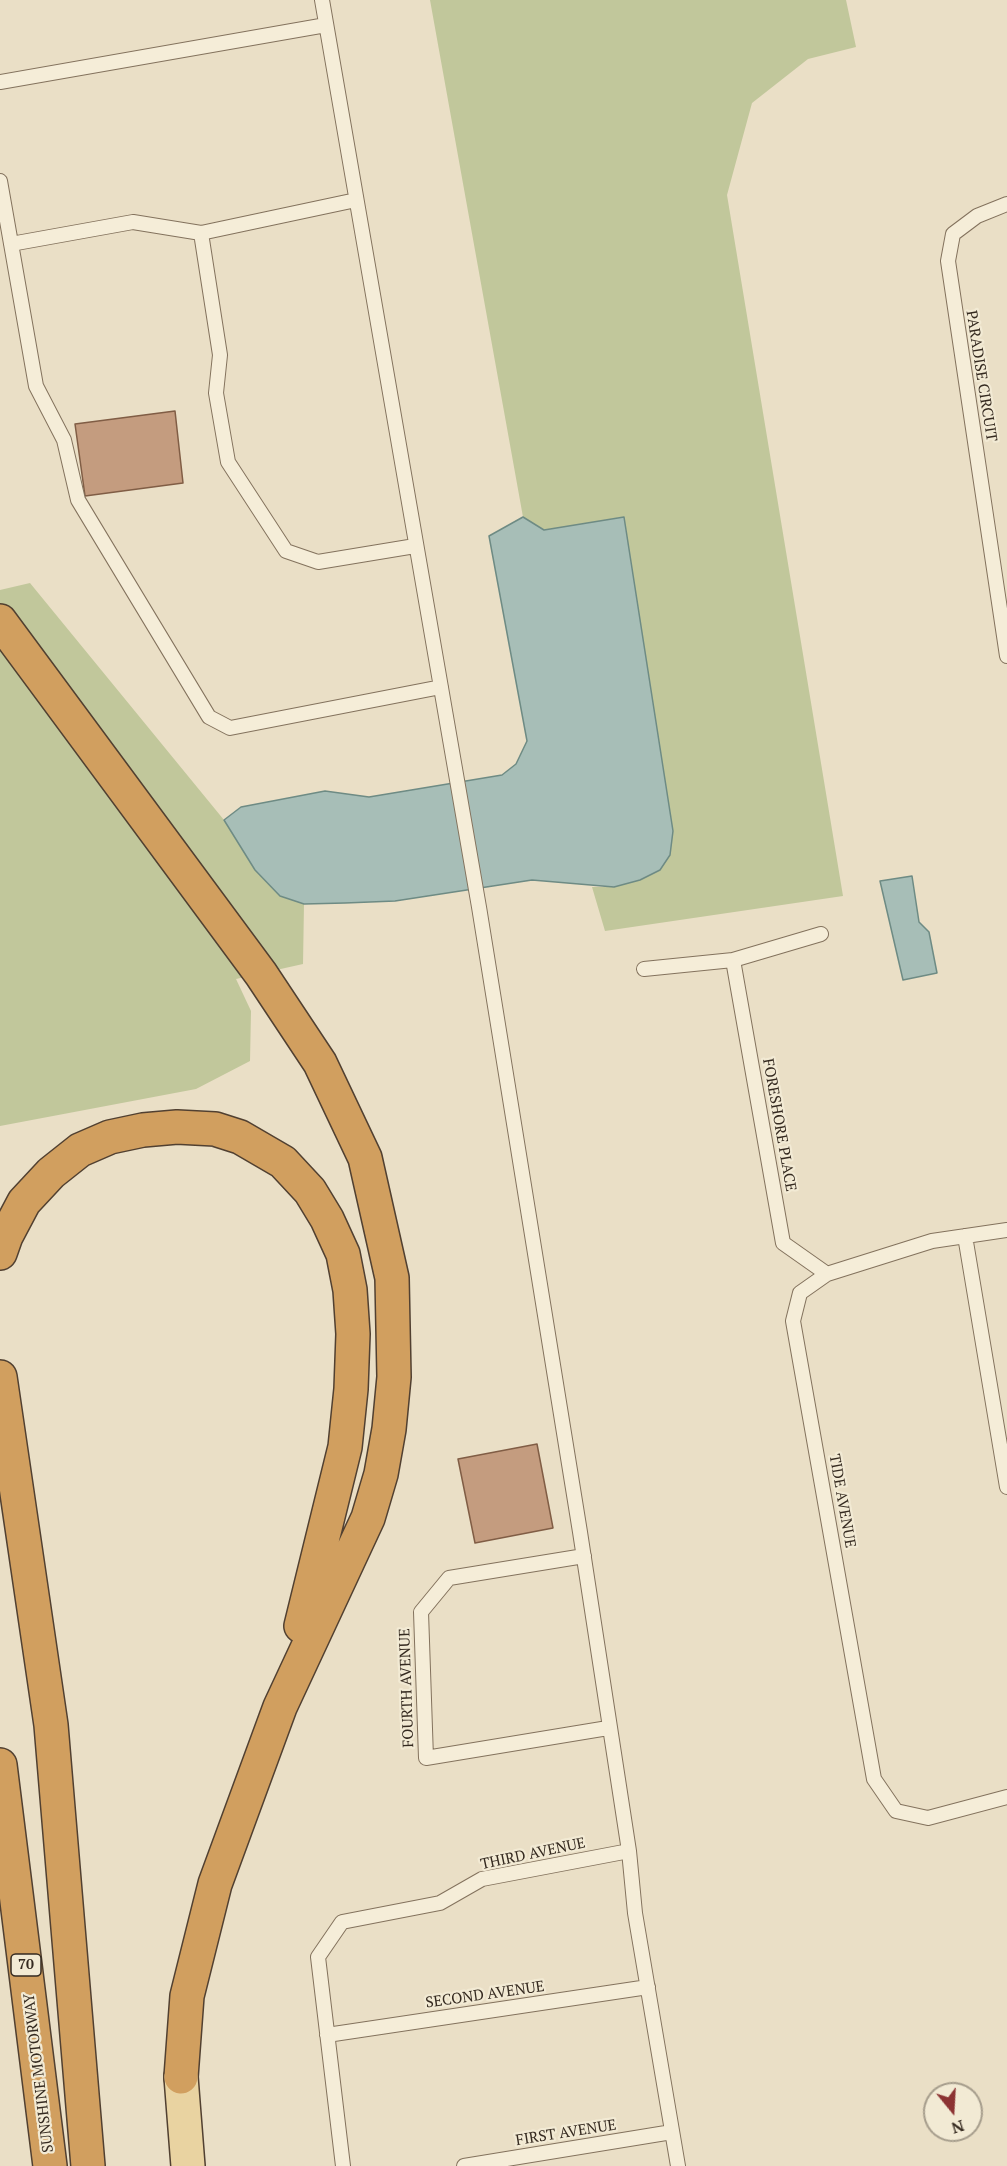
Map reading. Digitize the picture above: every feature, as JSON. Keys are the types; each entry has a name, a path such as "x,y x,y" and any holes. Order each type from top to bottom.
{"highway":[{"path":"0,621 295,1021 346,1114 365,1158 392,1278 395,1323 393,1387 381,1474 368,1518 280,1707 214,1884 187,1996 181,2077"},
{"path":"0,1253 6,1236 24,1202 51,1173 80,1150 110,1137 143,1130 177,1127 215,1129 240,1137 283,1162 316,1200 343,1254 350,1290 353,1334 351,1389 345,1447 280,1707"},
{"path":"0,1377 51,1725 88,2166"},
{"name":"SUNSHINE MOTORWAY","path":"0,1765 50,2166"}],"main road":[{"path":"181,2077 188,2166"}],"lane":[{"path":"322,0 479,907 584,1556 608,1728 629,1851 635,1913 678,2166"},
{"path":"0,82 326,25"},
{"path":"0,181 36,386 64,440 78,500 209,717 230,728 441,687"},
{"path":"11,244 133,222 201,232 356,200"},
{"name":"PARADISE CIRCUIT","path":"1007,204 977,216 954,234 948,261 1007,656"},
{"path":"201,232 220,355 216,393 228,462 286,551 318,562 415,546"},
{"path":"644,969 733,960 821,934"},
{"name":"FORESHORE PLACE","path":"733,960 783,1243 827,1274"},
{"name":"TIDE AVENUE","path":"1007,1230 932,1241 827,1274 800,1293 793,1321 874,1779 896,1811 928,1818 1007,1797"},
{"path":"965,1236 1007,1487"},
{"name":"FOURTH AVENUE","path":"584,1556 449,1578 421,1612 426,1758 608,1728"},
{"name":"THIRD AVENUE","path":"327,2035 318,1957 342,1922 440,1903 482,1879 629,1851"},
{"name":"SECOND AVENUE","path":"327,2035 648,1987"},
{"path":"327,2035 344,2166"},
{"name":"FIRST AVENUE","path":"465,2166 672,2132"}],"green space":[{"path":"430,0 846,0 856,47 808,59 752,103 727,195 843,896 605,931 592,887 614,887 623,517 544,530 523,517"},
{"path":"30,583 224,820 255,870 280,896 304,904 303,964 236,979 251,1011 250,1061 196,1089 0,1126 0,590"}],"water":[{"path":"523,517 544,530 624,517 673,831 670,855 660,870 640,880 614,887 532,880 395,901 304,904 280,896 255,870 224,820 241,807 325,791 369,797 502,775 516,764 527,741 489,536"},
{"path":"912,876 919,922 929,932 937,973 903,980 880,881"}],"building":[{"path":"175,411 183,483 85,496 75,424"},
{"path":"537,1444 553,1528 475,1543 458,1459"}]}
